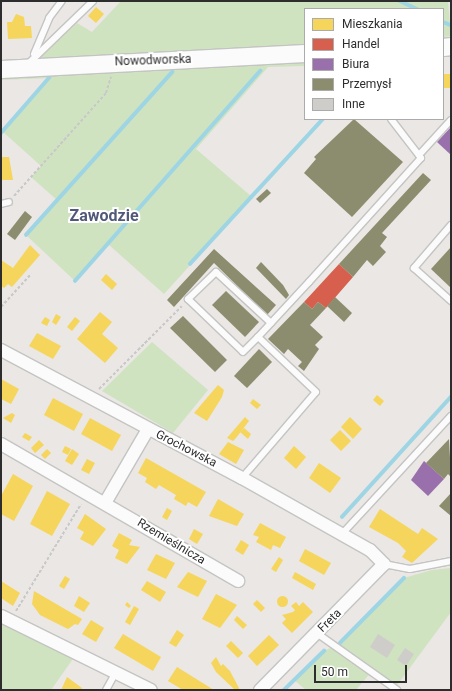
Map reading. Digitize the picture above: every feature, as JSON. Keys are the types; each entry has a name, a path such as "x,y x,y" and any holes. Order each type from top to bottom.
{"street":[{"name":"Nowodworska","path":"1,69 30,61 111,63 304,54"},
{"name":"Grochowska","path":"1,350 242,478 341,536 370,550 384,564"},
{"path":"105,503 148,429"},
{"name":"Rzemieślnicza","path":"1,444 238,581"},
{"name":"Freta","path":"260,690 318,634 384,564"},
{"path":"5,618 117,671 151,690"}],"lane":[{"path":"30,61 49,18 62,1"},
{"path":"30,61 93,1"},
{"path":"271,323 216,272 188,299 243,352 271,323 421,158 392,120"},
{"path":"419,155 451,120"},
{"path":"1,204 9,202"},
{"path":"451,225 414,268 451,301"},
{"path":"242,478 316,392 258,337"},
{"path":"341,536 451,416"},
{"path":"384,564 410,569 451,562"},
{"path":"318,634 397,690"},
{"path":"106,690 117,671"}],"path":[{"path":"9,202 106,93 110,86 111,63"},
{"path":"1,307 31,274"},
{"path":"91,398 188,299"},
{"path":"5,618 88,493"}],"green space":[{"path":"121,1 448,1 451,36 444,37 444,8 304,8 304,45 38,59 77,23 92,32"},
{"path":"304,60 304,66 268,67 196,149 252,197 164,294 108,244 75,281 26,235 57,200 31,177 41,166 2,131 49,78 1,80 1,76"},
{"path":"152,342 208,390 173,433 102,391"},
{"path":"451,568 451,612 395,688 372,671 356,690 306,690 294,680 324,651 340,643 404,578 432,570"},
{"path":"2,623 75,656 51,690 1,690"}],"building: Mieszkania":[{"path":"96,7 104,14 96,23 88,16"},
{"path":"16,14 24,17 25,26 31,26 32,38 8,39 7,22 12,22"},
{"path":"444,74 451,74 451,88 444,88"},
{"path":"1,157 9,157 13,180 1,180"},
{"path":"30,245 40,255 12,287 8,284 4,288 1,286 1,260 13,268"},
{"path":"106,274 117,284 112,290 101,280"},
{"path":"100,312 112,322 102,334 118,348 105,363 77,339"},
{"path":"56,314 61,317 56,325 52,322"},
{"path":"45,317 50,320 47,326 41,323"},
{"path":"75,317 80,321 72,331 67,327"},
{"path":"37,333 61,346 53,359 29,346"},
{"path":"1,379 19,389 11,404 1,399"},
{"path":"218,385 224,390 222,397 207,421 194,413"},
{"path":"377,395 384,401 380,406 373,400"},
{"path":"53,398 83,414 74,431 44,415"},
{"path":"253,399 261,405 257,409 250,403"},
{"path":"12,413 15,415 11,423 3,418"},
{"path":"245,417 249,421 236,438 233,441 227,438"},
{"path":"350,417 362,429 353,439 341,427"},
{"path":"90,418 121,435 112,451 81,434"},
{"path":"244,428 251,434 248,439 240,432"},
{"path":"340,430 351,441 341,451 330,440"},
{"path":"25,433 32,437 29,441 22,437"},
{"path":"39,440 44,445 35,453 31,448"},
{"path":"228,442 244,450 236,464 219,454"},
{"path":"65,446 71,449 68,455 62,452"},
{"path":"294,446 306,457 296,469 284,458"},
{"path":"47,449 51,453 45,459 41,455"},
{"path":"72,449 79,454 72,465 65,461"},
{"path":"146,458 206,492 197,507 188,502 186,506 174,499 176,495 159,485 156,489 145,482 147,478 138,473"},
{"path":"87,459 95,463 89,474 81,470"},
{"path":"319,463 341,478 330,493 309,478"},
{"path":"13,474 33,486 14,521 1,514 1,496"},
{"path":"47,491 70,504 52,536 30,524"},
{"path":"218,499 244,514 237,526 209,516"},
{"path":"167,508 172,511 167,520 162,517"},
{"path":"380,509 418,534 422,528 438,539 412,563 402,557 406,551 398,543 369,527"},
{"path":"85,514 106,529 93,546 80,539 84,532 77,528"},
{"path":"260,523 286,537 280,548 273,545 271,550 256,542 259,537 253,535"},
{"path":"194,529 203,534 197,544 189,539"},
{"path":"119,533 132,540 129,545 140,547 127,564 115,558 119,550 112,546"},
{"path":"241,540 249,545 243,555 235,550"},
{"path":"305,549 331,563 324,575 299,561"},
{"path":"156,554 175,563 166,579 147,570"},
{"path":"279,557 283,560 276,572 271,569"},
{"path":"188,572 207,581 198,597 177,587"},
{"path":"295,572 316,584 313,590 292,578"},
{"path":"65,576 70,579 64,589 59,586"},
{"path":"1,581 20,593 13,606 1,598"},
{"path":"147,581 166,592 160,602 141,590"},
{"path":"34,591 82,619 78,625 75,624 68,629 40,615 32,604"},
{"path":"216,594 237,605 220,628 202,619"},
{"path":"282,595 286,597 288,601 286,605 282,607 278,605 276,601 278,597"},
{"path":"79,596 90,603 84,612 74,606"},
{"path":"257,600 265,608 261,612 253,604"},
{"path":"127,602 131,606 129,608 125,605"},
{"path":"296,602 299,606 303,602 313,612 292,633 282,623 286,619 282,615 293,612 295,610 291,606"},
{"path":"134,606 139,609 130,625 125,622"},
{"path":"237,616 247,625 243,629 234,620"},
{"path":"91,620 104,628 96,642 82,634"},
{"path":"177,630 184,635 176,647 169,643"},
{"path":"123,634 161,657 153,671 114,648"},
{"path":"269,635 279,645 257,666 248,656"},
{"path":"231,641 243,653 238,658 226,646"},
{"path":"216,657 221,666 223,664 230,671 240,690 235,690 216,672 211,663"},
{"path":"177,667 214,690 183,690 168,681"},
{"path":"67,677 82,688 81,690 61,690"}],"building: Handel":[{"path":"339,264 353,277 326,308 318,302 312,309 304,302"}],"building: Biura":[{"path":"451,127 451,155 437,142"},
{"path":"424,461 444,479 428,496 411,480"}],"building: Przemysł":[{"path":"353,120 355,120 403,162 352,217 304,173 316,159 314,157"},
{"path":"423,173 431,180 382,233 387,237 380,246 386,252 373,266 367,260 353,277 339,264"},
{"path":"267,189 271,193 260,203 256,199"},
{"path":"25,211 32,217 15,240 7,234"},
{"path":"451,247 451,288 431,269"},
{"path":"214,249 276,305 267,315 214,263 174,307 167,300"},
{"path":"261,262 283,285 289,295 286,299 256,268"},
{"path":"226,291 259,322 245,337 212,305"},
{"path":"335,297 352,313 344,322 327,306"},
{"path":"304,302 312,309 318,302 326,308 310,325 323,337 315,345 319,349 304,371 298,366 302,362 288,349 284,354 268,339"},
{"path":"183,316 227,360 215,372 170,328"},
{"path":"259,349 272,362 247,388 234,376"},
{"path":"449,439 451,477 448,474 444,479 426,463"},
{"path":"451,493 451,516 439,506"}],"building: Inne":[{"path":"378,634 395,645 387,658 370,647"},
{"path":"405,648 414,654 406,666 397,660"}],"waterway":[{"path":"400,1 415,8"},
{"path":"444,22 451,25"},
{"path":"75,281 260,71"},
{"path":"26,235 172,72"},
{"path":"1,133 49,78"},
{"path":"190,264 322,120"},
{"path":"342,517 451,397"},
{"path":"340,643 404,578"},
{"path":"284,690 324,651"}],"district":[{"name":"Zawodzie","path":"104,216"}]}
